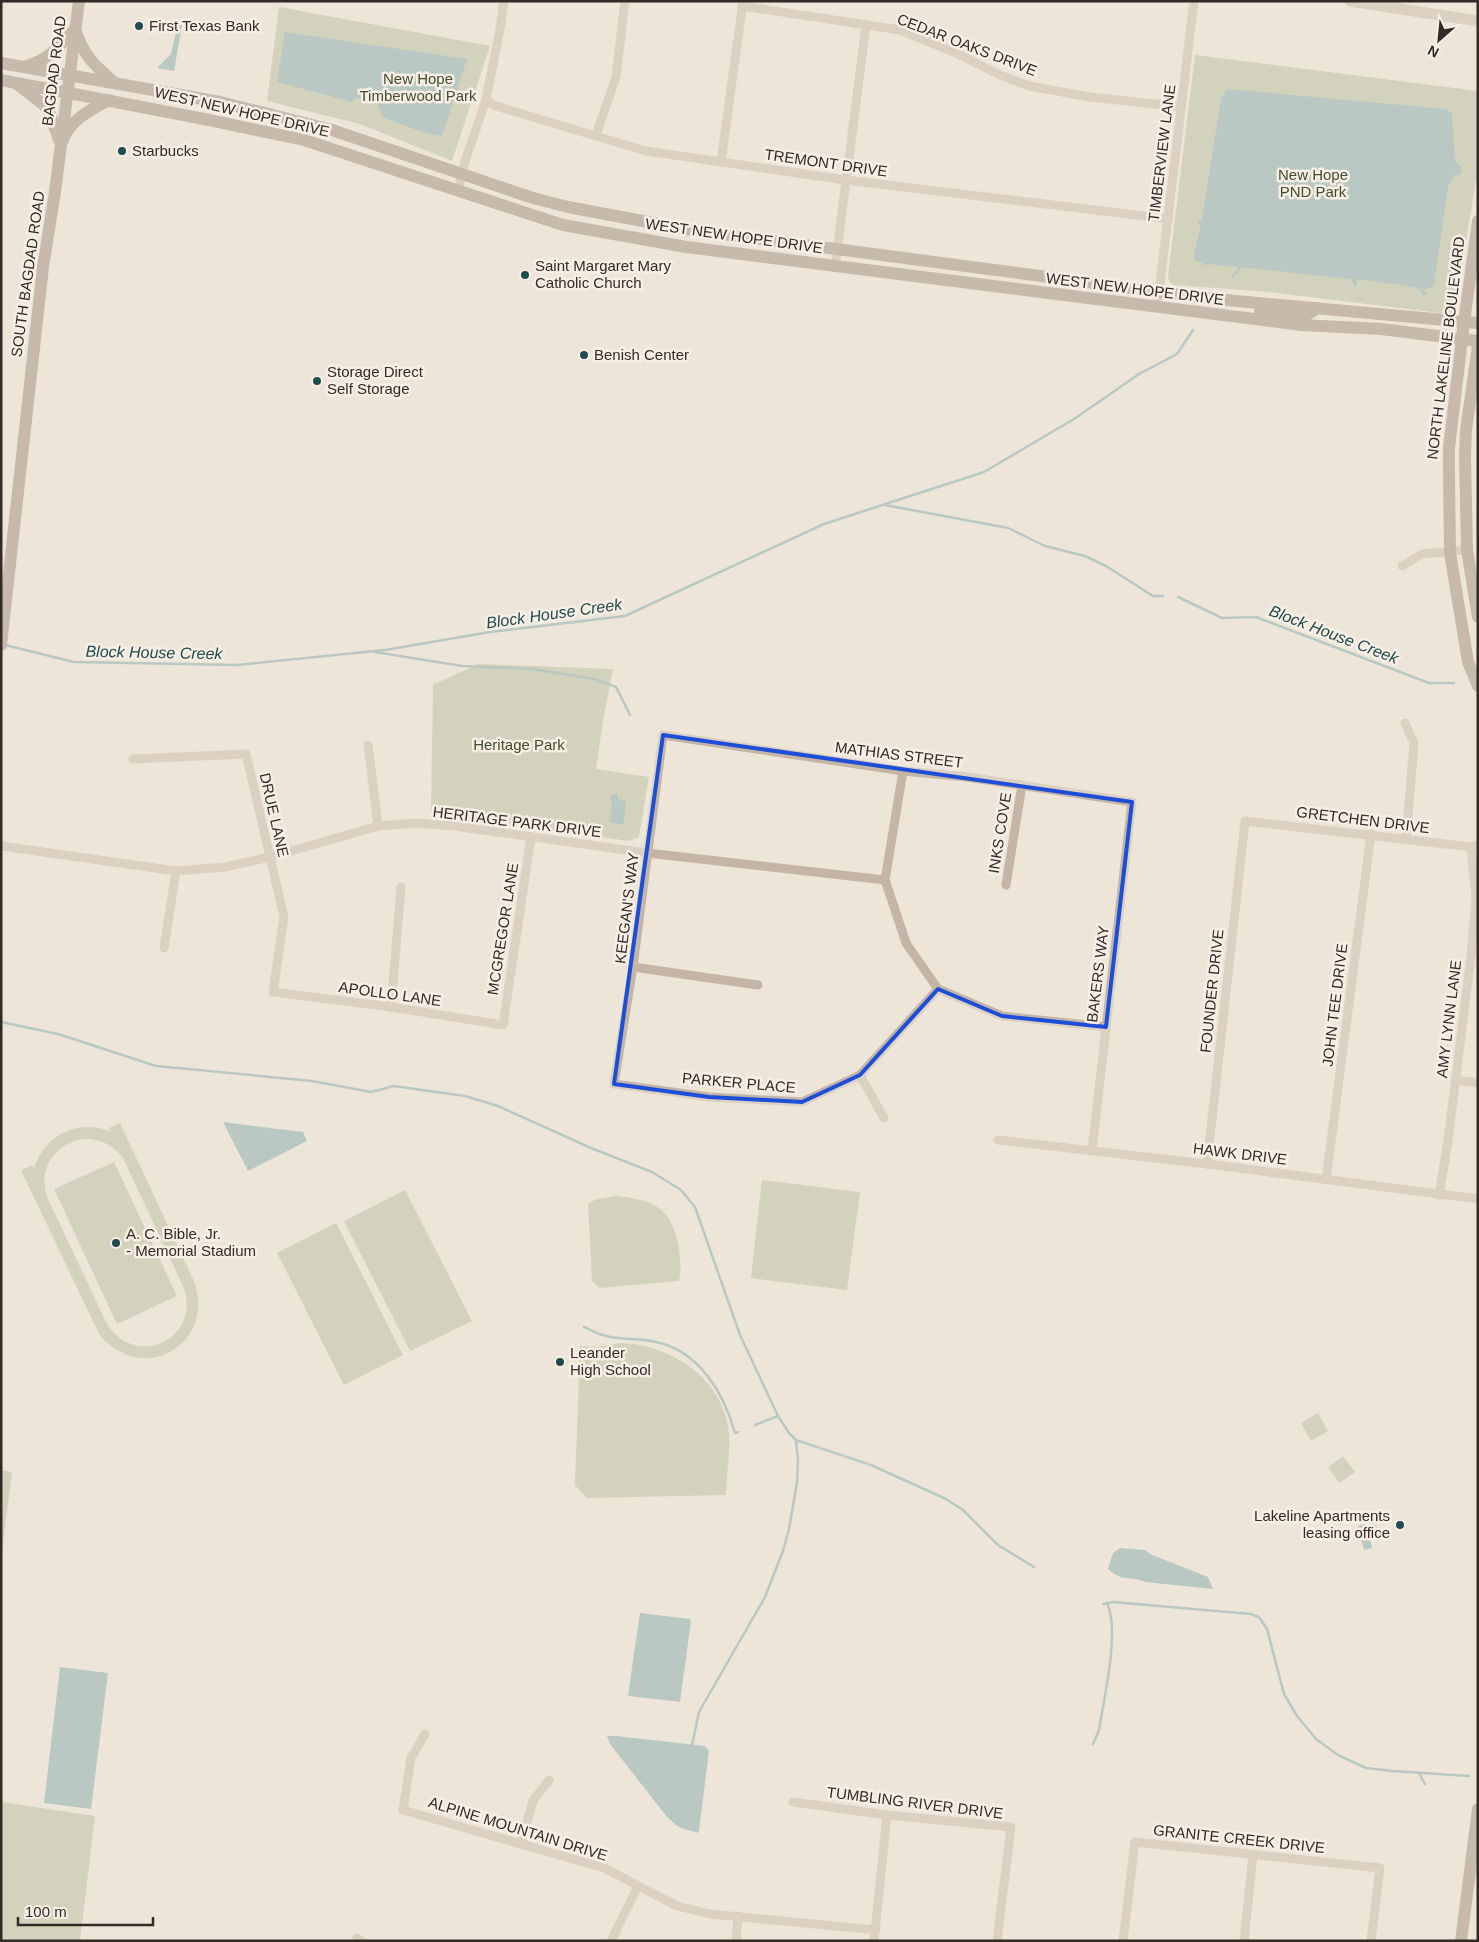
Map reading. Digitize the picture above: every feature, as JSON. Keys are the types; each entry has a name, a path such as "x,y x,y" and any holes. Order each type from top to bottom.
{"main road":[{"name":"BAGDAD ROAD","path":"61,145 79,1"},
{"path":"24,67 42,61 75,29 81,46 93,64 115,83"},
{"name":"WEST NEW HOPE DRIVE","path":"1,63 220,102 332,130 533,198 568,207 685,229 1214,299 1478,323"},
{"name":"WEST NEW HOPE DRIVE","path":"1,80 304,140 563,225 686,247 1240,318 1301,325 1381,330 1478,341"},
{"path":"14,82 44,105 50,114 61,145"},
{"path":"61,145 66,132 79,119 108,100"},
{"name":"SOUTH BAGDAD ROAD","path":"1,645 39,295 56,192 61,145"},
{"name":"NORTH LAKELINE BOULEVARD","path":"1478,221 1449,448 1450,553 1468,662 1478,686"},
{"path":"1240,318 1245,312 1254,311 1305,316 1318,308"},
{"name":"NORTH LAKELINE BOULEVARD","path":"1478,346 1466,430 1467,550 1478,617"},
{"path":"1461,1941 1478,1809"}],"street":[{"path":"458,191 465,161 486,100 504,1"},
{"path":"596,135 616,77 625,1"},
{"name":"TIMBERVIEW LANE","path":"1158,308 1194,1"},
{"path":"1350,1 1478,21"},
{"path":"721,162 743,4"},
{"name":"CEDAR OAKS DRIVE","path":"743,4 900,30 1029,86 1090,97 1182,107"},
{"path":"835,267 866,25"},
{"name":"TREMONT DRIVE","path":"486,100 496,106 646,150 845,180 1169,219"},
{"path":"1402,566 1422,554 1467,550"},
{"path":"1405,723 1414,743 1406,839"},
{"name":"MATHIAS STREET","path":"664,735 903,771 967,777 1132,802"},
{"name":"KEEGAN'S WAY","path":"614,1084 633,966 664,735"},
{"path":"368,745 378,826"},
{"name":"DRUE LANE","path":"133,759 246,754 284,917 273,992"},
{"path":"903,771 885,880 906,943 938,989 1002,1016 1106,1027"},
{"name":"INKS COVE","path":"1006,885 1022,786"},
{"name":"BAKERS WAY","path":"1092,1150 1132,802"},
{"name":"GRETCHEN DRIVE","path":"1245,821 1474,846"},
{"name":"FOUNDER DRIVE","path":"1207,1164 1245,821"},
{"name":"HERITAGE PARK DRIVE","path":"1,846 176,871 225,867 378,826 417,824 885,880"},
{"name":"JOHN TEE DRIVE","path":"1326,1180 1371,834"},
{"name":"MCGREGOR LANE","path":"502,1026 531,837"},
{"name":"AMY LYNN LANE","path":"1439,1195 1474,956 1476,899 1474,846"},
{"path":"164,948 176,871"},
{"path":"391,1007 401,887"},
{"path":"633,966 758,985"},
{"name":"PARKER PLACE","path":"614,1084 709,1097 802,1102 860,1075 938,989"},
{"name":"APOLLO LANE","path":"273,992 391,1007 502,1026"},
{"path":"860,1075 884,1118"},
{"path":"1455,1080 1478,1083"},
{"name":"HAWK DRIVE","path":"998,1140 1207,1164 1478,1200"},
{"name":"ALPINE MOUNTAIN DRIVE","path":"425,1734 411,1758 403,1810 521,1842 604,1868 677,1906 710,1914 876,1930"},
{"path":"521,1842 533,1801 549,1780"},
{"name":"TUMBLING RIVER DRIVE","path":"793,1802 887,1815 1011,1828 997,1941"},
{"path":"874,1941 887,1815"},
{"name":"GRANITE CREEK DRIVE","path":"1122,1941 1135,1842 1380,1868 1371,1941"},
{"path":"1244,1941 1253,1855"},
{"path":"611,1941 638,1886"},
{"path":"736,1941 738,1916"}],"highlighted area":[{"path":"663,735 1132,802 1106,1027 1002,1016 938,989 860,1075 802,1102 709,1097 614,1084"}],"green space":[{"name":"New Hope Timberwood Park","path":"279,7 490,46 452,161 360,124 267,101"},
{"name":"New Hope PND Park","path":"1195,55 1478,91 1478,168 1455,310 1449,314 1259,291 1173,285 1169,281 1168,276"},
{"name":"Heritage Park","path":"478,664 613,669 596,769 649,777 639,837 629,841 431,813 433,685"},
{"name":"A. C. Bible, Jr. - Memorial Stadium","path":"120,1123 194,1281 198,1304 195,1324 185,1340 171,1351 154,1357 135,1357 116,1350 99,1334 21,1170 32,1165 34,1168 46,1146 64,1132 87,1127 111,1132 109,1128","holes":["88,1139 105,1143 123,1158 183,1286 187,1305 183,1321 175,1334 162,1343 148,1346 133,1345 118,1337 106,1322 48,1199 45,1179 46,1169 50,1161 63,1147 72,1142"]},
{"name":"A. C. Bible, Jr. - Memorial Stadium","path":"114,1162 177,1296 117,1324 54,1189"},
{"path":"762,1180 860,1192 847,1290 751,1278"},
{"path":"405,1190 472,1321 410,1351 344,1221"},
{"path":"617,1196 648,1202 656,1206 669,1218 679,1250 679,1281 600,1288 592,1281 588,1204 596,1199"},
{"path":"336,1223 403,1355 344,1385 277,1253"},
{"path":"620,1343 656,1349 673,1356 703,1378 714,1392 723,1408 728,1426 729,1452 726,1495 587,1498 575,1485 580,1346 596,1347"},
{"path":"1318,1413 1328,1431 1311,1441 1301,1423"},
{"path":"1343,1456 1355,1472 1339,1483 1328,1467"},
{"path":"1,1470 12,1472 1,1559"},
{"path":"1,1802 95,1816 80,1941 1,1941"}],"water":[{"path":"178,24 182,25 174,71 157,68 171,54"},
{"path":"285,32 467,59 442,136 428,134 384,118 377,104 356,97 352,102 277,82"},
{"name":"New Hope PND Park","path":"1227,89 1446,109 1452,114 1455,161 1461,167 1461,174 1454,176 1448,187 1434,285 1423,289 1427,294 1423,296 1420,290 1414,287 1357,279 1357,286 1354,286 1351,279 1207,264 1205,267 1203,263 1195,261 1194,255 1201,225 1198,223 1198,220 1202,220 1221,98"},
{"path":"617,793 618,799 626,801 623,825 610,822 612,804 610,796"},
{"path":"223,1122 303,1132 307,1141 248,1171"},
{"path":"1365,1524 1367,1529 1372,1524 1376,1525 1378,1531 1374,1537 1371,1534 1369,1535 1372,1548 1364,1550 1358,1526"},
{"path":"1120,1548 1145,1550 1150,1554 1208,1577 1213,1589 1145,1582 1118,1576 1108,1569 1113,1553"},
{"path":"640,1613 690,1619 691,1621 680,1702 628,1695"},
{"path":"60,1667 108,1673 91,1809 44,1803"},
{"path":"607,1736 705,1746 709,1751 699,1831 697,1833 680,1827 667,1817 610,1744"}],"waterway":[{"path":"1233,276 1241,266"},
{"name":"Block House Creek","path":"5,645 74,662 237,665 385,650 490,632 625,616 824,524 984,472 1074,419 1139,374 1177,354 1193,330"},
{"name":"Block House Creek","path":"885,505 1008,528 1045,546 1085,556 1106,566 1153,596 1163,596"},
{"name":"Block House Creek","path":"1178,597 1222,618 1256,617 1429,683 1454,683"},
{"path":"375,652 462,666 533,669 594,679 616,687 630,715"},
{"path":"1,1022 58,1034 156,1066 312,1081 371,1092 394,1086 465,1096 498,1106 591,1148 652,1172 681,1190 695,1207 740,1335 778,1416 789,1433 796,1440 871,1465 946,1499 963,1510 998,1545 1034,1567"},
{"path":"584,1327 606,1336 656,1342 685,1354 708,1376 717,1389 735,1433 738,1432"},
{"path":"755,1425 778,1416"},
{"path":"692,1745 699,1712 765,1597 783,1551 789,1529 797,1482 798,1460 796,1440"},
{"path":"1103,1604 1113,1602 1251,1614 1259,1617 1267,1629 1284,1694 1297,1716 1316,1739 1338,1755 1366,1768 1469,1776"},
{"path":"1093,1744 1099,1730 1112,1647 1111,1615 1107,1603"},
{"path":"1419,1773 1425,1784"}],"place":[{"name":"First Texas Bank","path":"139,26"},
{"name":"Starbucks","path":"122,151"},
{"name":"Saint Margaret Mary Catholic Church","path":"525,275"},
{"name":"Benish Center","path":"584,355"},
{"name":"Storage Direct Self Storage","path":"317,381"},
{"name":"A. C. Bible, Jr. - Memorial Stadium","path":"116,1243"},
{"name":"Leander High School","path":"560,1362"},
{"name":"Lakeline Apartments leasing office","path":"1400,1525"}]}
